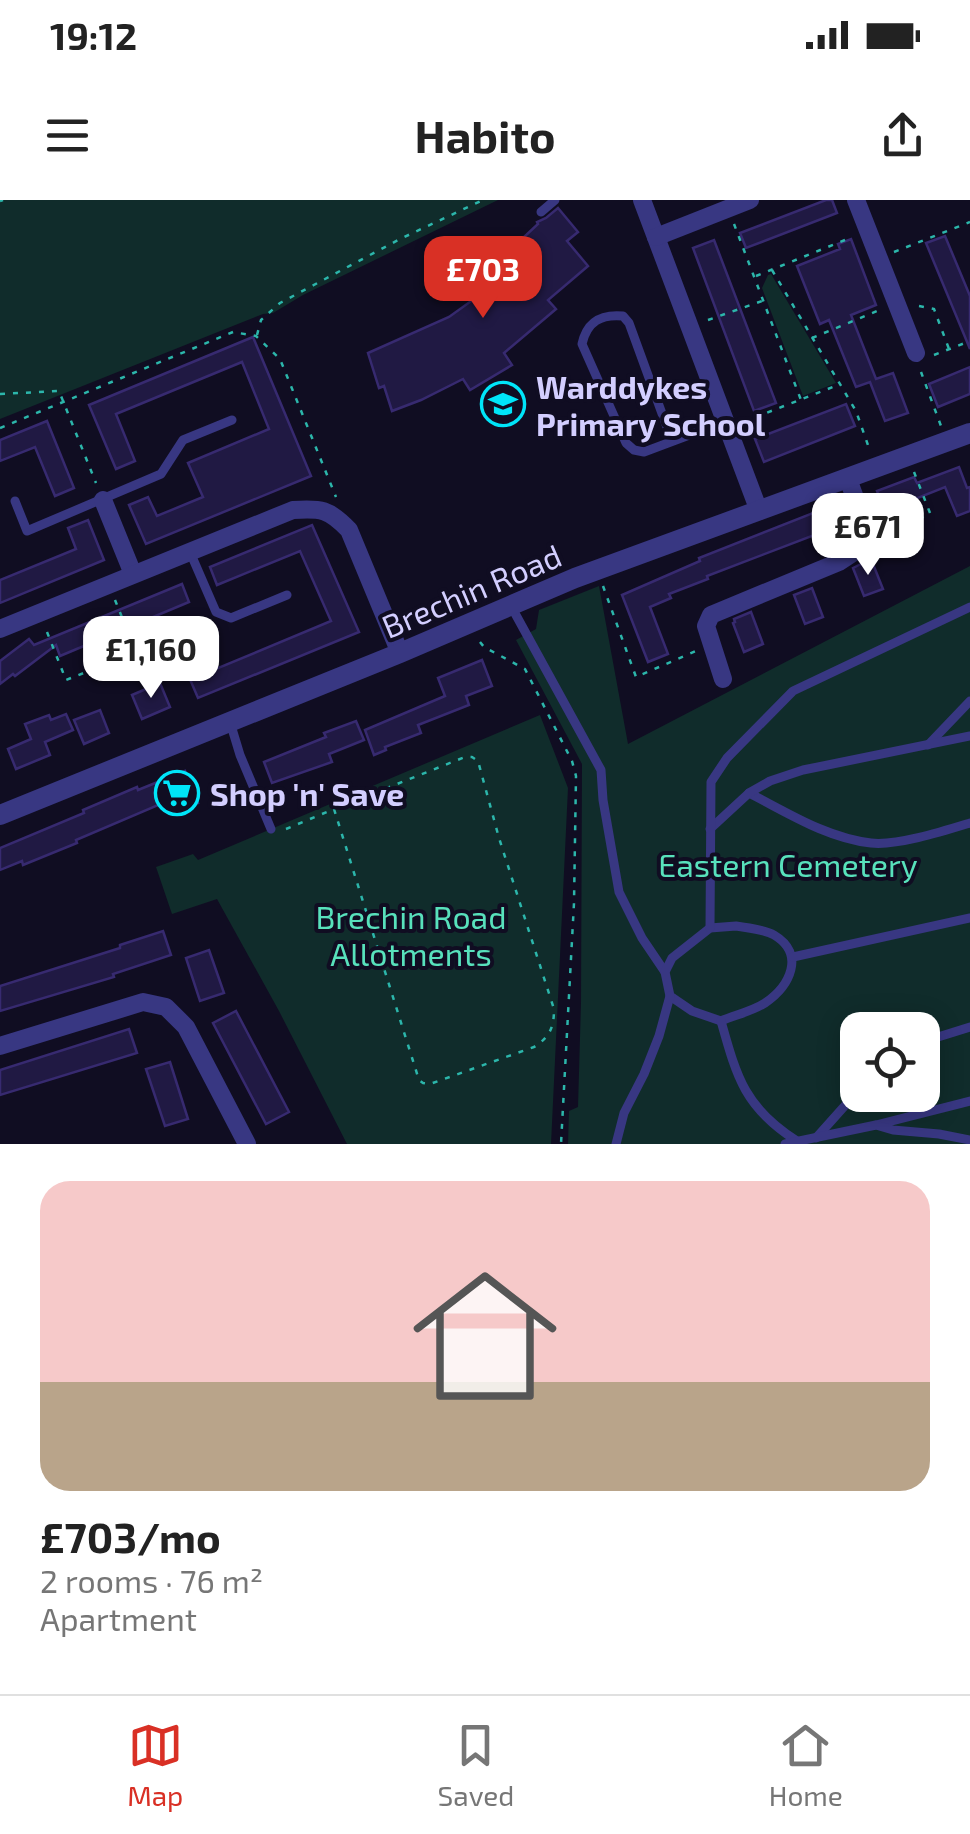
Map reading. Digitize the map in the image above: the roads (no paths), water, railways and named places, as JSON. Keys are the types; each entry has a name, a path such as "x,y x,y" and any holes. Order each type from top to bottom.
{"street":[{"path":"642,200 760,511"},
{"path":"656,237 750,200"},
{"path":"856,200 918,361"},
{"name":"Brechin Road","path":"0,815 597,570 970,434"},
{"path":"848,478 871,541"},
{"path":"103,500 133,574"},
{"path":"0,629 293,510 318,508 336,517 349,530 400,652"},
{"path":"723,680 706,626 711,615 839,562 871,541 908,542"},
{"path":"0,1046 142,1002 166,1006 186,1027 243,1143"}],"lane":[{"path":"541,212 555,200"},
{"path":"672,441 630,323 623,316 599,318 585,331 582,344 626,444 644,452 727,424"},
{"path":"16,501 28,532 161,474 184,440 232,420"},
{"path":"190,552 216,612 231,618 287,595"},
{"path":"511,606 601,770 620,892 664,972 670,996 659,1036 624,1113 616,1144"},
{"path":"710,928 711,782 728,758 793,692 970,608"},
{"path":"928,745 970,701"},
{"path":"230,722 271,828"},
{"path":"710,829 749,792 803,770 970,736"},
{"path":"749,792 820,830 873,844 930,836 970,823"},
{"path":"793,957 970,918"},
{"path":"664,972 672,958 710,928 736,926 771,932 787,944 793,957 790,977 765,1004 722,1021 692,1011 670,996"},
{"path":"722,1021 749,1098 766,1120 797,1141"},
{"path":"940,1036 970,1027"},
{"path":"785,1144 813,1141 970,1102"},
{"path":"813,1141 840,1111"},
{"path":"876,1125 970,1140"}],"place":[{"name":"Warddykes Primary School","path":"503,404"},
{"name":"Shop 'n' Save","path":"177,793"}],"park label":[{"name":"Eastern Cemetery","path":"788,864"},
{"name":"Brechin Road Allotments","path":"411,934"}]}
